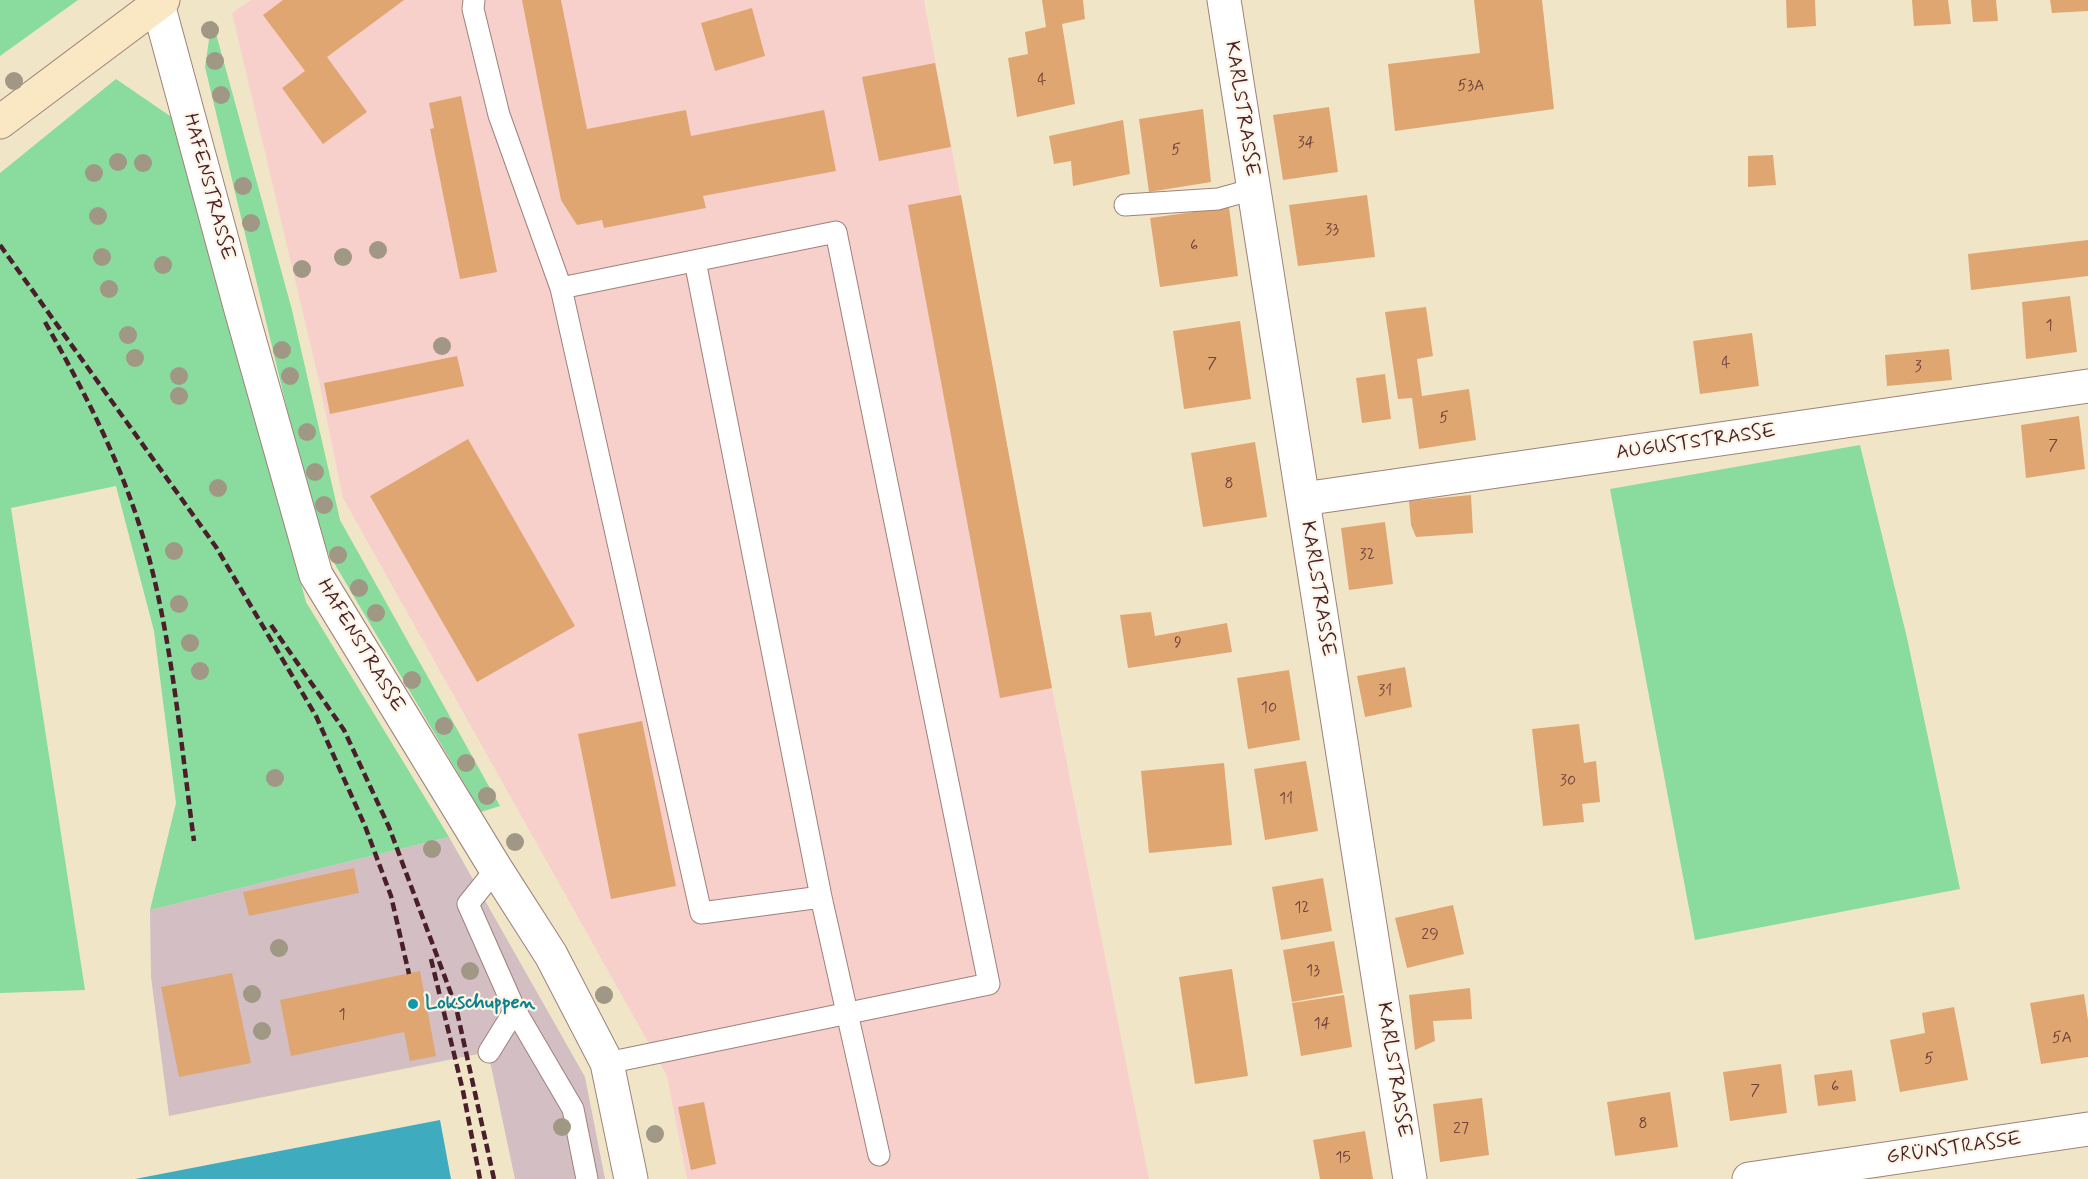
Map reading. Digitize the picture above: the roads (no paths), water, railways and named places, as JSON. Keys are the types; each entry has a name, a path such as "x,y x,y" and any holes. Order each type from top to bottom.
{"main road":[{"path":"0,122 161,2"}],"street":[{"name":"KARLSTRASSE","path":"1224,0 1410,1179"},
{"name":"HAFENSTRASSE","path":"161,2 241,310 316,574 551,955 607,1063 631,1179"},
{"name":"AUGUSTSTRASSE","path":"1303,500 2088,386"},
{"name":"GRÜNSTRASSE","path":"1749,1179 2088,1129"}],"lane":[{"path":"474,0 473,9 499,115 561,288 701,913 821,897"},
{"path":"1125,205 1218,199 1254,189"},
{"path":"561,288 836,232 989,984 607,1063"},
{"path":"695,261 821,897 879,1155"},
{"path":"496,869 468,904 515,1010 573,1108 587,1179"},
{"path":"489,1052 515,1010"}],"water":[{"path":"440,1120 451,1179 135,1179"}],"railway":[{"path":"0,245 216,547 316,716 365,826 391,896 409,974"},
{"path":"45,322 104,434 128,493 148,554 170,661 194,841"},
{"path":"271,625 344,730 389,827 456,1007 494,1179"},
{"path":"431,959 463,1091 480,1179"}],"place":[{"name":"Lokschuppen","path":"413,1004"}]}
